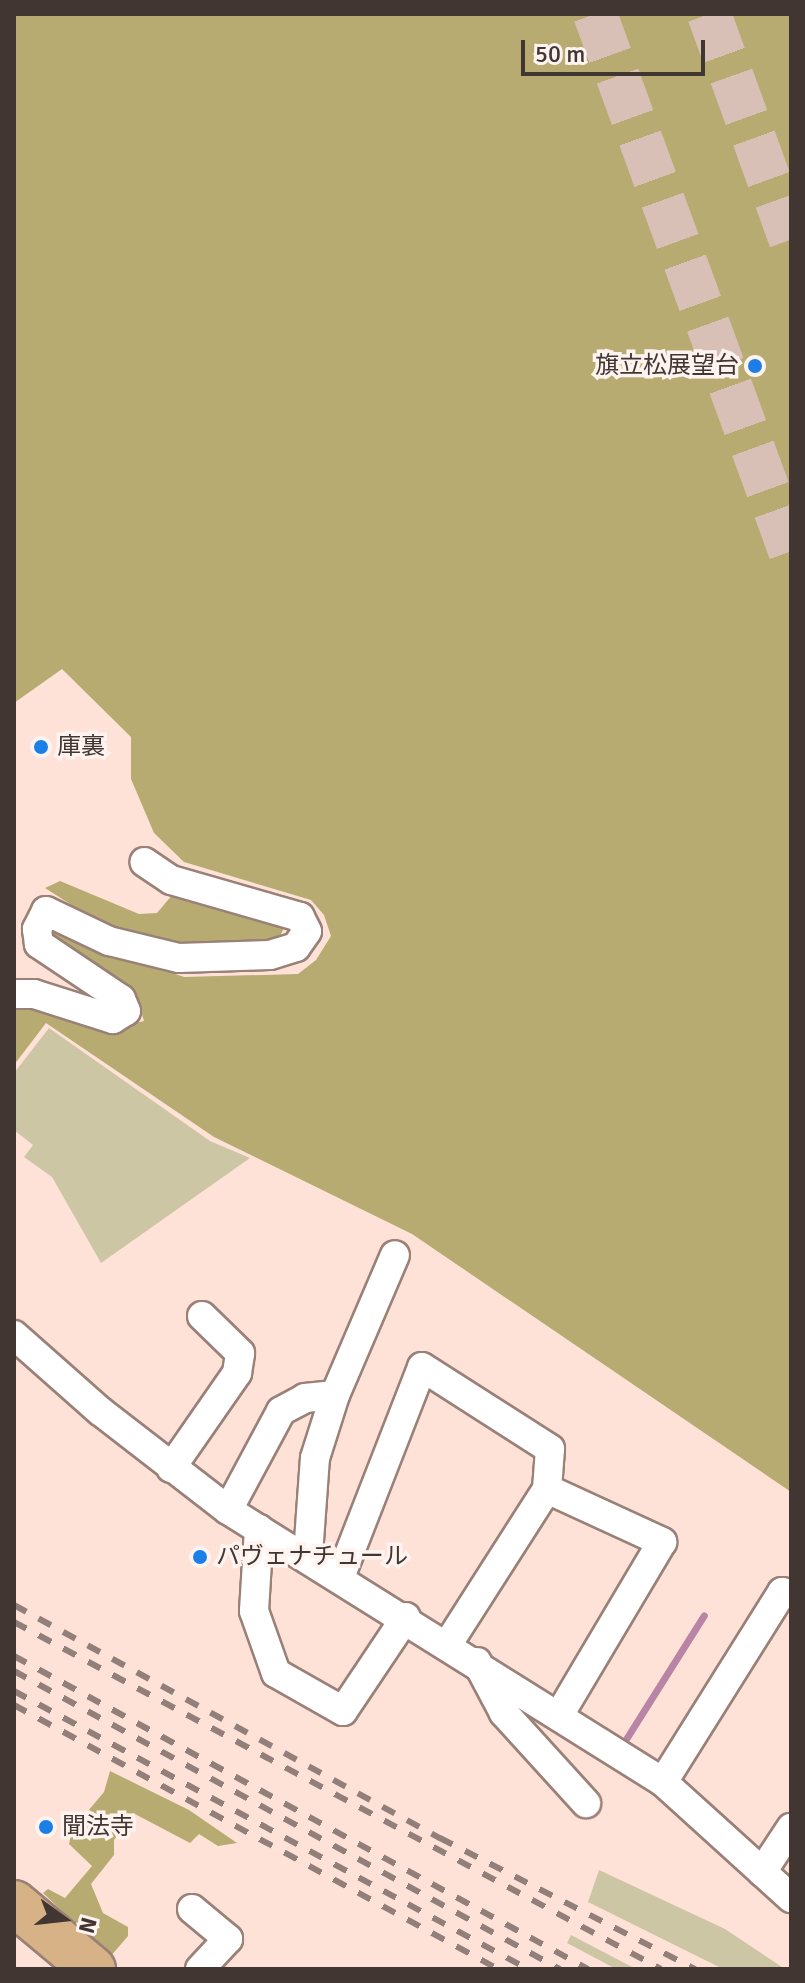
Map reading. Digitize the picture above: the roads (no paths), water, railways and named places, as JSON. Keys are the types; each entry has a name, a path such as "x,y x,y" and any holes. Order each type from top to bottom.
{"main road":[{"path":"14,1903 93,1969"}],"street":[{"path":"14,994 34,994 113,1019 126,1011 121,999 39,944 37,929 46,911 109,941 179,958 270,955 296,947 307,931 300,917 171,880 144,862"},
{"path":"308,1555 315,1458 335,1395 395,1255"},
{"path":"171,1468 237,1373 240,1353 202,1316"},
{"path":"14,1335 171,1468 228,1510 341,1575 663,1782 791,1898"},
{"path":"341,1575 422,1367 550,1449 547,1489 448,1644"},
{"path":"228,1510 281,1411 305,1398 335,1395"},
{"path":"547,1489 662,1542 560,1714"},
{"path":"259,1529 254,1611 276,1673 343,1711 406,1617"},
{"path":"663,1782 782,1592 791,1594"},
{"path":"477,1661 504,1713 586,1803"},
{"path":"762,1872 791,1828"},
{"path":"192,1909 228,1939 200,1969"}],"waterway":[{"path":"626,1739 704,1615"}],"tunnel":[{"path":"595,14 791,553"},
{"path":"709,14 791,240"}],"railway":[{"path":"14,1605 440,1838 695,1969"},
{"path":"14,1622 661,1969"},
{"path":"14,1656 588,1969"},
{"path":"14,1671 560,1969"},
{"path":"14,1691 528,1969"},
{"path":"14,1705 498,1969"}],"place":[{"name":"旗立松展望台","path":"755,366"},
{"name":"庫裏","path":"41,747"},
{"name":"パヴェナチュール","path":"200,1557"},
{"name":"聞法寺","path":"46,1827"}]}
